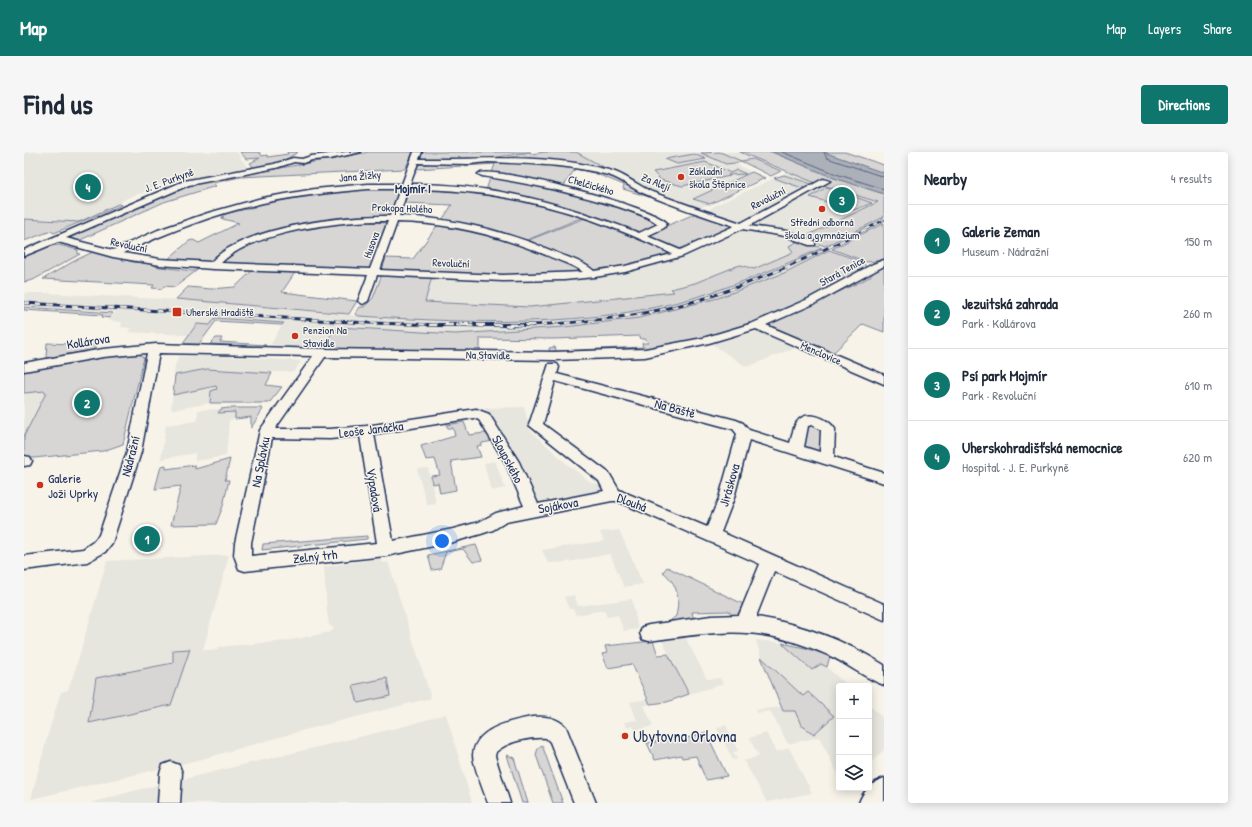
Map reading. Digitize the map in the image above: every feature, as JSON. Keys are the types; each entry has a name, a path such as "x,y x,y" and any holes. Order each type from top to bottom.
{"street":[{"name":"J. E. Purkyně","path":"24,253 177,186 293,160 302,161 311,158 330,157 357,152"},
{"name":"Husova","path":"363,301 418,152"},
{"name":"J. E. Purkyně","path":"293,160 291,157 302,153 311,158"},
{"name":"Za Alejí","path":"487,160 532,153"},
{"name":"Za Alejí","path":"414,161 487,160 548,162 590,168 613,174 637,188 661,198 740,225 787,234 812,243"},
{"name":"Chelčického","path":"482,174 537,182 582,193 634,210 663,222 661,226 640,236"},
{"name":"Revoluční","path":"58,239 113,254 146,261 213,266 531,277 591,274 643,265 680,254 826,181"},
{"name":"Jana Žižky","path":"113,254 168,228 238,207 306,194 363,187 405,186 468,189 527,199 578,213 640,236 680,254"},
{"name":"Prokopa Holého","path":"213,266 220,257 232,249 287,231 341,221 393,219 447,222 500,233 540,248 591,274"},
{"name":"Stará Tenice","path":"812,301 884,263"},
{"name":"Na Stavidle","path":"156,348 322,354 612,355 663,350 705,341 758,325 812,301"},
{"name":"Menclovice","path":"758,325 884,380"},
{"name":"Kollárova","path":"24,367 103,352 156,348"},
{"name":"Nádražní","path":"24,563 87,554 99,547 106,538 134,452 152,355 156,348"},
{"name":"Na Splávku","path":"245,564 242,555 243,543 266,433 270,424 322,354"},
{"name":"Dlouhá","path":"554,356 550,376 536,422 537,426 602,474 611,487 612,495 641,505 884,612"},
{"name":"Na Baště","path":"550,376 564,378 731,422 738,426 744,433 884,478"},
{"name":"Leoše Janáčka","path":"266,433 330,434 366,432 476,413"},
{"name":"Sloupského","path":"476,413 484,417 512,462 532,510"},
{"path":"796,449 802,424 807,421 816,421 828,429 827,459"},
{"name":"Výpadová","path":"366,432 386,549"},
{"name":"Jiráskova","path":"711,536 724,505 744,433"},
{"name":"Sojákova","path":"386,549 482,528 505,516 612,495"},
{"name":"Zelný trh","path":"245,564 386,549"},
{"path":"748,624 748,614 770,562"},
{"path":"649,633 696,627 748,624 806,637 848,655 884,676"},
{"path":"499,803 484,756 486,746 492,740 500,736 545,726 550,728 558,735 585,803"},
{"path":"169,803 171,773"},
{"path":"870,803 884,789"}],"shaded area":[{"path":"24,152 237,152 248,169 152,186 153,189 127,198 114,207 79,222 24,219"},
{"path":"240,152 259,152 262,156 267,155 268,157 288,154 287,152 298,152 280,163 254,168 250,163 260,158 246,159"},
{"path":"369,152 413,152 405,169 240,177 213,183 216,186 164,202 78,241 69,238 160,195 187,185"},
{"path":"422,152 531,152 491,158 420,159"},
{"path":"545,152 576,152 642,188 688,209 623,189 624,185 594,173 575,169 563,187 660,223 639,234 564,207 525,197 486,190 495,164 416,169 420,163 483,161"},
{"name":"Základní škola Štěpnice","path":"576,152 740,152 756,158 733,163 752,172 694,198 710,204 698,208 642,188"},
{"path":"720,152 741,161 753,159 781,171 771,176 743,162 726,164 701,153"},
{"path":"740,152 772,152 834,178 884,194 884,217 825,246 813,242 815,241 804,237 878,202 813,182"},
{"path":"823,152 845,152 884,165 884,173"},
{"path":"694,154 706,159 677,164 665,159"},
{"path":"705,162 730,173 737,170 746,174 728,175 730,176 682,186 661,180 653,172"},
{"path":"752,172 765,178 710,204 693,199"},
{"path":"787,172 817,182 741,221 732,221 708,211 714,206"},
{"path":"784,175 812,184 802,188 774,178"},
{"name":"Střední odborná škola a gymnázium","path":"825,184 878,202 803,238 748,226"},
{"path":"827,187 872,203 854,210 810,197"},
{"path":"372,188 400,188 389,216 327,221 244,241 224,251 209,262 167,260 189,241 193,240 199,243 239,223 223,219 221,218 224,217 221,215 255,207 253,205 305,196"},
{"path":"411,188 498,196 561,210 583,217 527,240 490,228 442,220 452,205 404,203"},
{"path":"118,204 122,205 54,233 51,231 24,241 24,219 79,222"},
{"path":"699,212 734,225 681,249 646,236 664,227"},
{"path":"884,217 884,223 830,250 863,262 866,267 639,318 564,327 455,334 338,327 319,345 313,348 270,346 283,323 215,318 210,325 197,324 188,335 128,332 131,328 121,327 122,322 108,321 116,312 24,306 24,293 44,293 199,301 359,316 429,320 508,322 571,318 647,309 688,299 640,296 530,307 425,302 432,276 503,279 627,271 682,256 741,229 789,236 822,248"},
{"path":"585,218 671,253 629,265 594,270 529,240"},
{"path":"360,221 387,223 370,268 223,263 231,254 246,245 264,239 307,228"},
{"path":"439,223 475,230 511,241 579,269 580,272 507,275 382,270 386,258 413,259"},
{"path":"884,223 884,260 867,262 832,249"},
{"path":"800,240 822,248 780,267 736,284 692,298 646,309 611,315 575,319 503,322 431,320 359,316 355,314 360,307 364,307 373,298 381,277 385,274 432,276 425,302 530,307 674,292 671,289 695,283 737,266 741,265 754,269 793,252 789,246"},
{"path":"59,245 78,250 78,254 80,254 33,280 24,282 24,257 48,246"},
{"path":"829,250 863,262 866,267 815,297 761,320 705,338 676,344 635,351 550,353 549,348 555,347 556,351 643,347 642,343 648,343 646,339 641,339 640,336 553,339 480,338 480,352 324,350 321,345 339,327 455,334 564,327 639,318 718,298 784,273"},
{"path":"93,252 98,252 133,262 156,264 155,266 160,267 193,271 200,268 175,287 164,286 162,289 152,288 154,285 43,279"},
{"path":"884,267 884,332 863,324 832,354 771,330 769,326 770,324 864,280 871,276 874,271"},
{"path":"253,270 296,271 282,292 357,301 349,314 176,299 188,287 211,289 235,287"},
{"path":"24,307 113,313 109,318 102,317 103,315 24,310"},
{"path":"215,318 284,323 282,325 216,321 199,344 182,344 197,324 210,325"},
{"path":"759,331 797,347 747,367 712,344"},
{"path":"216,338 222,338 220,342 266,345 262,347 210,344"},
{"path":"47,343 96,346 93,350 46,358"},
{"path":"139,354 144,358 123,444 103,451 24,459 24,436 46,393 45,391 24,393 24,370 99,356"},
{"path":"179,356 217,356 301,361 294,372 196,372 174,375 175,366"},
{"path":"207,369 272,373 266,385 282,387 269,403 210,403 211,391 217,389 216,386 173,395 175,375"},
{"path":"215,382 217,389 211,392 210,403 171,410 173,391"},
{"path":"52,388 24,449 24,390"},
{"path":"524,407 530,430 568,465 592,483 604,485 604,490 539,505 485,408"},
{"path":"221,409 218,413 235,412 235,419 229,420 226,456 195,461 195,453 161,459 166,425 197,421 198,410"},
{"path":"221,409 263,409 251,428 251,417 235,419 235,412 218,413"},
{"path":"464,422 469,435 485,433 493,441 482,443 482,445 477,446 481,457 451,461 456,490 440,493 438,483 432,484 431,476 440,475 435,459 426,460 421,446 455,436 453,428 448,428 446,425"},
{"path":"807,423 823,427 823,453 803,448"},
{"path":"230,459 225,480 229,480 223,506 216,524 171,525 181,486 155,489 161,466 166,465 166,469 195,465 195,469"},
{"path":"495,461 505,488 491,491 484,463"},
{"path":"428,468 436,504 427,505 417,469"},
{"path":"619,530 643,584 624,587 610,554 568,562 548,563 542,550 604,541 600,532"},
{"path":"367,536 367,539 262,550 263,544"},
{"path":"476,545 482,560 473,562 463,549 446,552 440,569 432,570 428,555"},
{"path":"229,555 203,650 218,650 218,647 286,641 331,632 334,628 329,625 324,567 381,558 382,563 388,562 431,698 304,730 202,759 31,799 61,692 68,690 107,561"},
{"path":"667,567 743,604 736,618 733,619 729,611 692,612 694,621 670,621 676,616 678,597 672,581 663,572"},
{"path":"574,595 578,606 632,599 638,629 624,631 618,615 607,617 604,610 576,615 573,609 569,609 564,597"},
{"path":"685,637 707,679 720,678 723,684 689,694 662,640"},
{"path":"756,640 782,643 824,665 845,683 836,683 836,770 819,737 788,744 770,711 758,713 756,710 780,707 782,709 761,657"},
{"path":"653,641 658,655 668,654 689,694 667,702 650,704 632,664 608,668 602,654 607,653 605,646"},
{"path":"782,643 830,656 827,667 821,664 812,670"},
{"path":"190,649 171,705 89,723 96,678 173,663 173,650"},
{"path":"761,657 803,696 808,692 834,716 814,734 801,725 795,711 783,711"},
{"path":"387,678 390,696 358,703 353,685"},
{"path":"648,699 650,704 644,706 653,726 635,730 633,726 627,727 624,722 637,720 630,702"},
{"path":"872,708 884,719 884,750 872,761"},
{"path":"446,714 472,803 175,803 176,781 405,726"},
{"path":"726,725 738,751 733,752 737,759 733,760 717,728"},
{"path":"706,732 727,776 706,780 696,756 682,758 681,755 655,760 647,743 687,738"},
{"path":"766,733 776,752 789,748 812,793 767,802 744,761 759,756 749,738"},
{"path":"542,745 563,803 553,803 536,755 538,748"},
{"path":"507,755 514,758 528,803 522,803"},
{"path":"166,783 164,803 91,803 126,793"}],"water":[{"path":"772,152 823,152 884,173 884,194 834,178"}],"railway":[{"path":"868,228 884,220"},
{"path":"531,325 557,324 634,315 709,297 770,274 868,228"},
{"path":"24,303 369,323 445,325"},
{"path":"429,325 445,325"},
{"path":"445,325 531,325"},
{"path":"445,325 483,326"},
{"path":"505,326 531,325"}],"place":[{"name":"Základní škola Štěpnice","path":"681,177"},
{"name":"Uherskohradišťská nemocnice","path":"88,187"},
{"name":"Psí park Mojmír","path":"842,200"},
{"name":"Střední odborná škola a gymnázium","path":"822,209"},
{"name":"Uherské Hradiště","path":"177,312"},
{"name":"Penzion Na Stavidle","path":"295,336"},
{"name":"Jezuitská zahrada","path":"87,403"},
{"name":"Galerie Joži Uprky","path":"40,485"},
{"name":"Galerie Zeman","path":"147,539"},
{"name":"Ubytovna Orlovna","path":"625,736"}],"district":[{"name":"Mojmír I","path":"413,188"}]}
